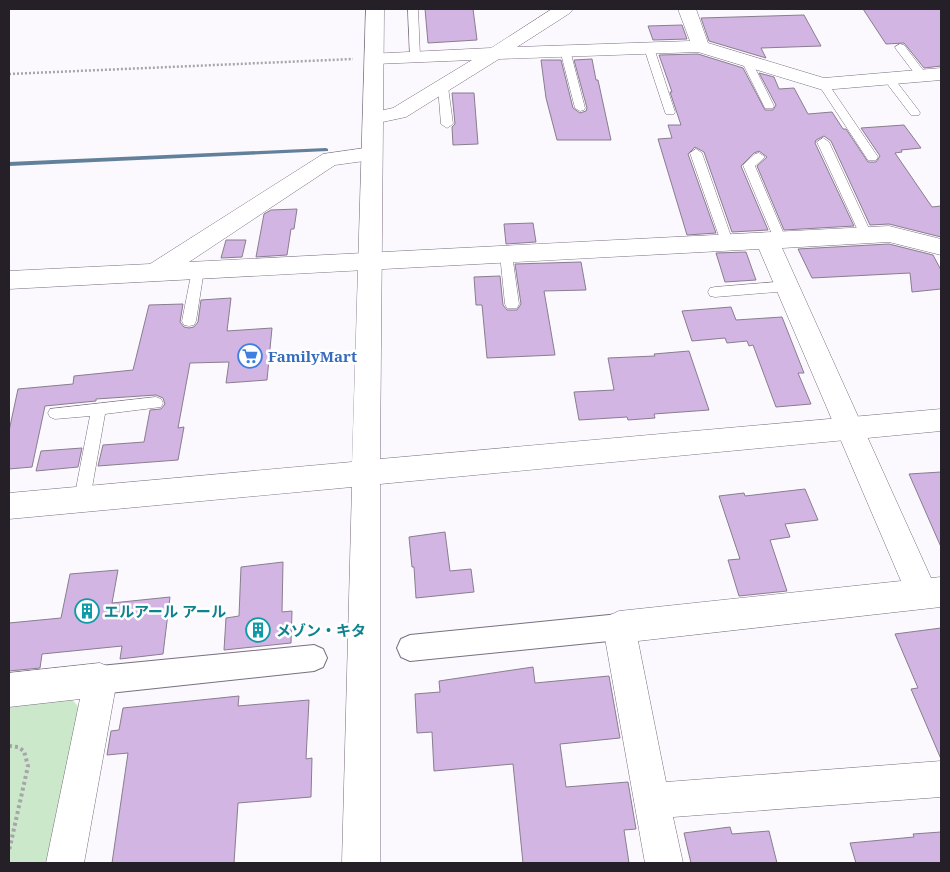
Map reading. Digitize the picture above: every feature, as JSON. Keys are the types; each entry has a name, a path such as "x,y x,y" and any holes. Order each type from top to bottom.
{"street":[{"path":"361,863 369,261 375,9"},
{"path":"373,118 398,113 443,87 564,9"},
{"path":"687,9 699,41 699,46"},
{"path":"375,58 565,50 647,40 699,46 823,84 932,75"},
{"path":"156,272 330,159 372,154"},
{"path":"9,280 889,234 941,247"},
{"path":"410,648 931,593 850,429 788,286 773,239"},
{"path":"9,506 941,420"},
{"path":"619,627 664,863"},
{"path":"9,690 314,658"},
{"path":"65,863 100,680"},
{"path":"653,801 941,779"}],"lane":[{"path":"413,9 414,56"},
{"path":"647,40 670,112"},
{"path":"900,47 932,75"},
{"path":"565,50 580,108"},
{"path":"747,62 769,106"},
{"path":"888,79 915,113"},
{"path":"823,84 872,157"},
{"path":"443,87 447,124"},
{"path":"823,142 866,235"},
{"path":"696,153 727,242"},
{"path":"759,156 749,165 773,239"},
{"path":"506,254 512,304"},
{"path":"189,322 198,270"},
{"path":"715,292 788,286"},
{"path":"55,413 156,402"},
{"path":"82,499 99,408"}],"path":[{"path":"9,74 375,58"},
{"path":"9,746 18,746 28,759 9,851"}],"green space":[{"path":"71,698 82,711 51,863 9,863 9,704"}],"building":[{"path":"425,9 473,9 477,40 428,43"},
{"path":"863,9 941,9 941,66 924,68 904,43 886,44"},
{"path":"804,15 821,46 761,48 766,58 709,41 701,18"},
{"path":"682,25 687,39 653,40 648,26"},
{"path":"698,54 743,68 765,110 773,110 776,105 759,73 774,77 779,89 794,88 808,114 832,112 868,162 876,162 880,156 861,128 904,125 921,148 901,150 902,152 895,153 932,207 941,206 941,237 889,224 870,225 831,141 824,136 816,140 815,143 854,226 784,230 757,166 767,157 759,151 754,153 741,166 768,230 732,232 704,152 695,147 688,154 716,233 687,235 658,139 672,138 668,125 681,125 659,55"},
{"path":"592,59 611,140 557,140 546,98 541,60 561,60 573,108 580,113 586,111 587,108 574,60"},
{"path":"452,93 474,93 478,144 453,145 452,127 455,124"},
{"path":"297,209 294,229 291,229 287,255 256,257 264,214 271,210"},
{"path":"533,223 536,242 506,244 504,224"},
{"path":"226,240 246,240 242,257 221,258"},
{"path":"889,244 933,255 941,270 941,289 912,292 910,273 812,278 798,249"},
{"path":"746,252 756,280 725,282 716,253"},
{"path":"581,262 586,290 544,291 555,355 487,358 482,305 476,305 474,277 500,276 503,305 507,310 517,310 521,304 515,264"},
{"path":"231,298 227,331 272,328 267,380 226,383 229,362 190,363 178,428 184,427 178,460 98,466 103,445 144,442 150,410 161,409 165,404 163,398 156,395 96,399 96,401 45,406 32,467 9,469 9,431 18,389 73,384 74,376 133,370 149,305 183,304 180,322 184,327 189,328 194,327 198,322 201,300"},
{"path":"731,307 736,320 782,317 804,373 798,373 811,404 776,407 753,345 749,346 747,341 727,343 725,338 692,341 682,311"},
{"path":"689,351 709,410 654,414 655,418 628,420 627,417 579,420 574,392 614,390 608,358 655,356 654,354"},
{"path":"82,448 78,467 36,471 41,451"},
{"path":"941,472 941,547 909,474"},
{"path":"805,489 818,520 785,524 790,537 770,540 787,591 739,596 728,560 740,559 719,496 744,493 745,496"},
{"path":"445,532 450,571 471,569 474,592 416,598 414,567 412,567 409,537"},
{"path":"283,562 282,612 292,611 291,643 224,650 226,618 239,616 241,567"},
{"path":"118,570 112,603 170,597 163,654 120,659 122,646 42,654 40,668 9,671 9,623 61,618 70,574"},
{"path":"941,628 941,759 911,689 918,688 895,634"},
{"path":"533,667 535,683 609,676 620,738 560,744 566,787 628,782 636,829 624,830 629,863 523,863 513,764 434,771 432,732 417,733 415,694 440,692 439,681"},
{"path":"239,696 238,706 309,700 306,759 312,758 311,797 238,803 234,863 112,863 128,753 107,755 111,731 119,730 123,708"},
{"path":"730,827 732,834 769,831 777,863 691,863 684,833"},
{"path":"941,832 941,863 856,863 850,843 914,837 913,834"}],"waterway":[{"path":"9,164 326,150"}],"place":[{"name":"FamilyMart","path":"250,356"},
{"name":"エルアール アール","path":"87,611"},
{"name":"メゾン・キタ","path":"258,630"}]}
